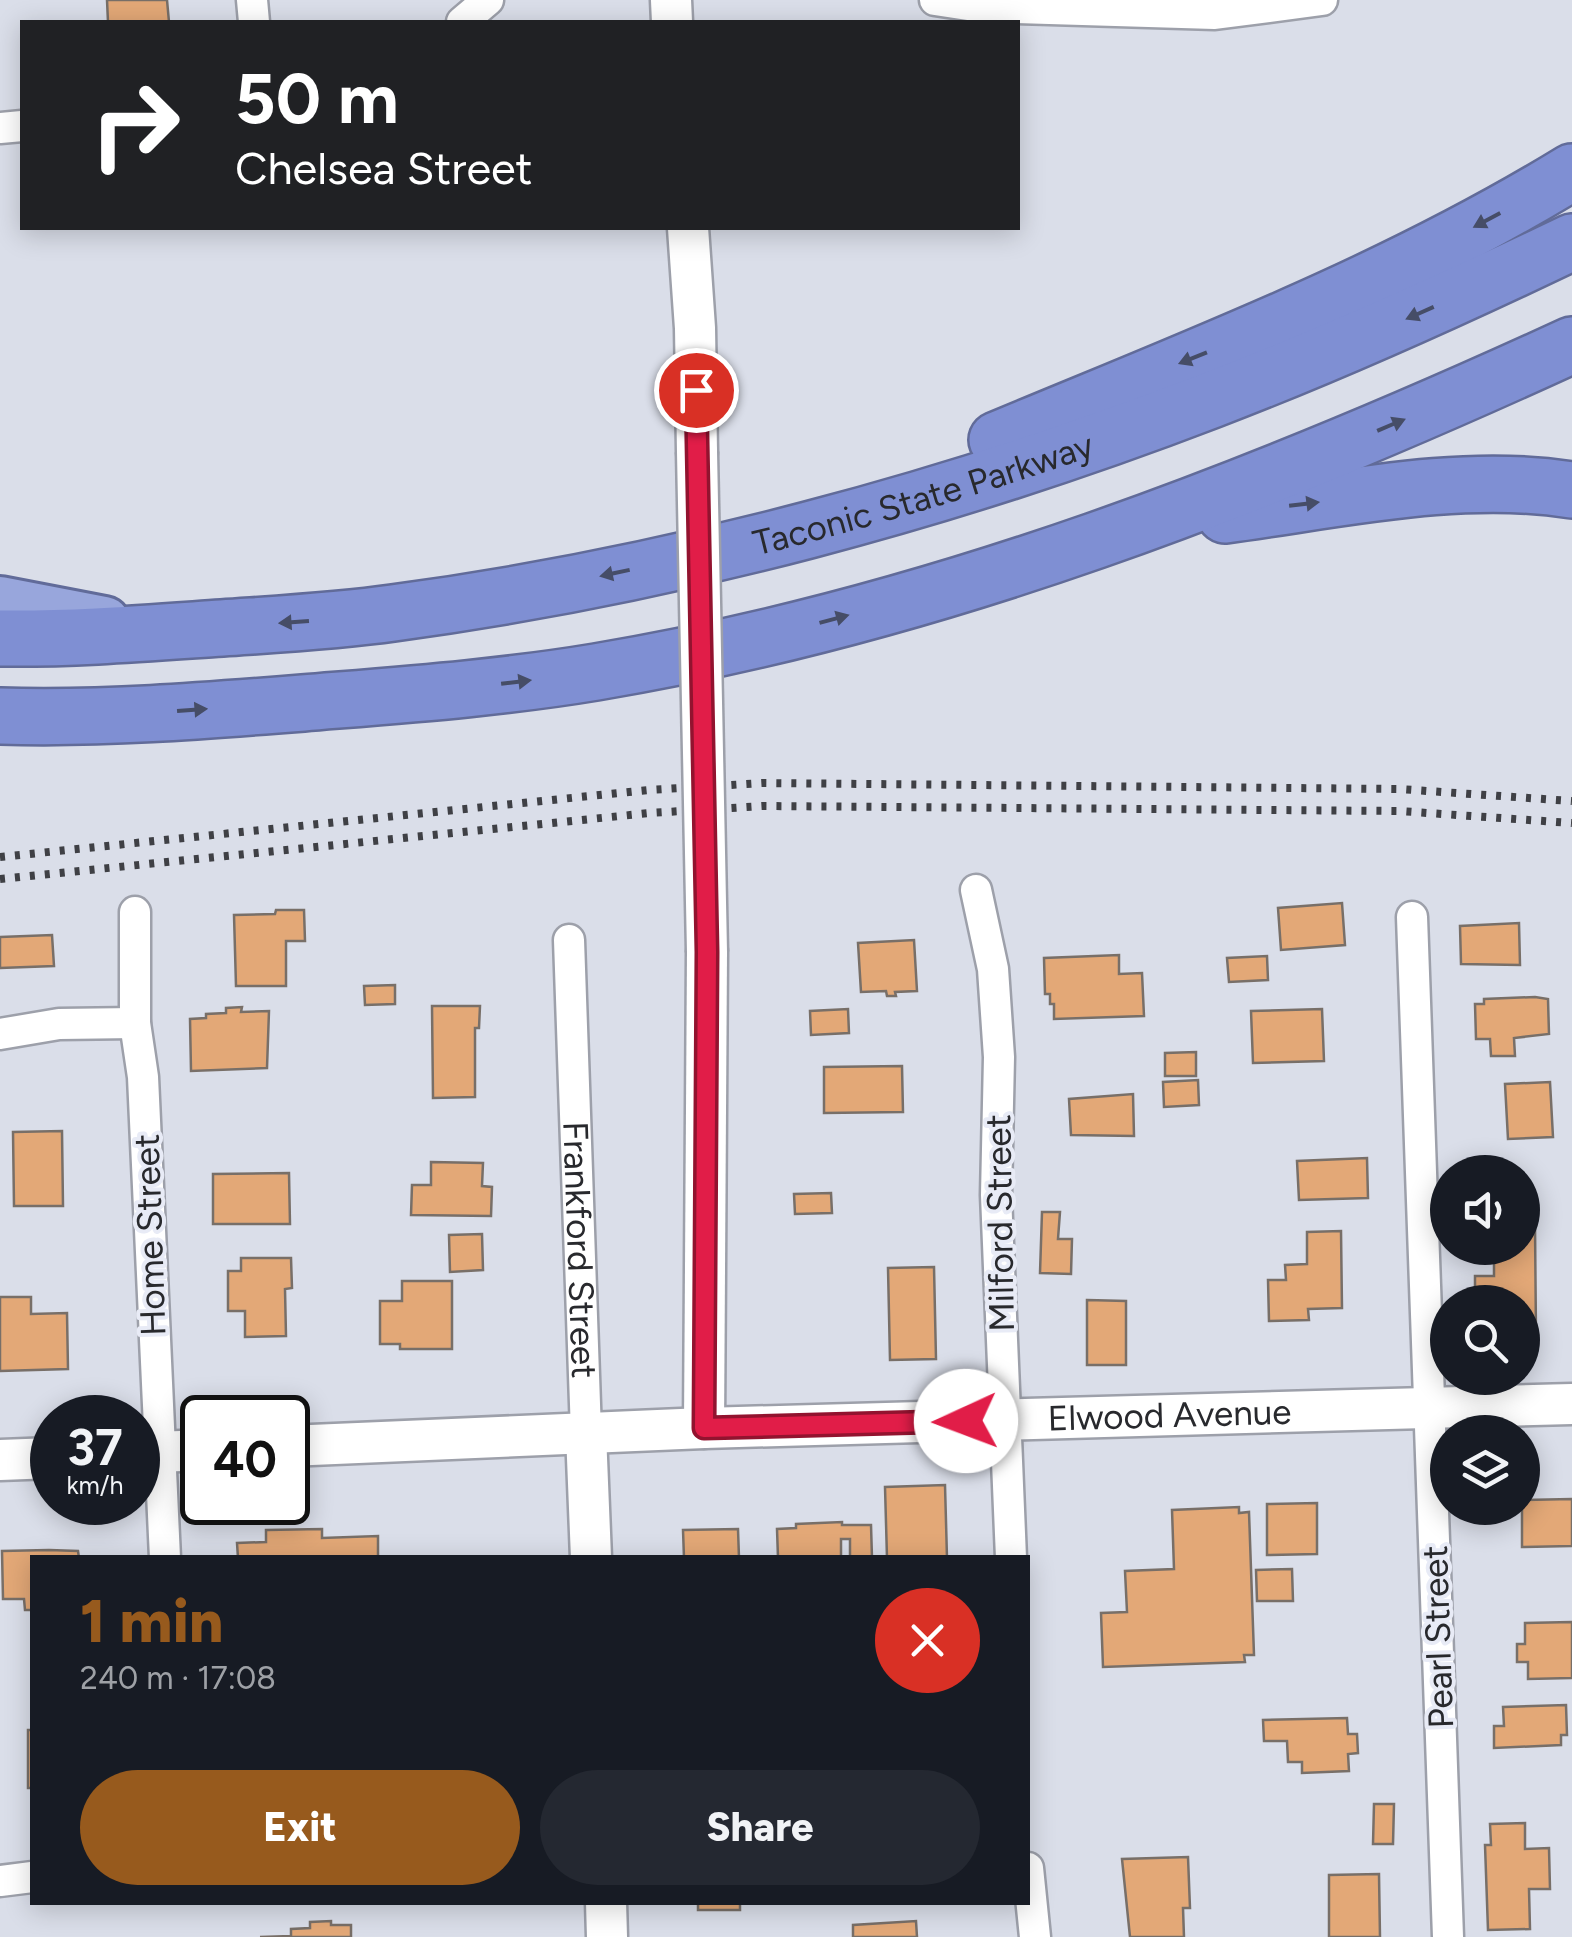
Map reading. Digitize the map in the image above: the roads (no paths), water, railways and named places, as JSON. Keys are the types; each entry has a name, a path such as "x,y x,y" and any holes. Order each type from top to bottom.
{"highway":[{"path":"745,545 1323,302 1502,212 1572,172"},
{"name":"Taconic State Parkway","path":"0,604 155,633 350,618 473,602 745,545 1019,468 1148,424 1332,352 1572,242"},
{"path":"0,718 95,716 347,699 592,673 762,638 1025,565 1138,526 1382,430 1572,345"},
{"path":"1138,526 1447,486 1520,484 1572,490"},
{"path":"0,638 155,633"}],"street":[{"path":"464,20 488,0"},
{"path":"935,0 982,7 1098,4 1132,14 1216,14 1322,0"},
{"path":"688,230 695,328 707,952 704,1428"},
{"name":"Milford Street","path":"976,890 993,969 998,1057 996,1196 1010,1555"},
{"name":"Home Street","path":"135,912 135,1023 143,1076 147,1395"},
{"name":"Pearl Street","path":"1412,917 1448,1937"},
{"name":"Frankford Street","path":"569,940 591,1555"},
{"path":"0,1034 59,1024 135,1023"},
{"name":"Elwood Avenue","path":"310,1445 704,1428 1572,1404"},
{"path":"0,1460 30,1459"},
{"name":"Home Street","path":"160,1525 165,1555"},
{"path":"0,1881 30,1877"},
{"path":"1030,1888 1035,1937"},
{"path":"606,1905 608,1937"}],"railway":[{"path":"0,857 648,790 763,783 1399,789 1572,801"},
{"path":"0,879 650,813 763,806 1399,811 1572,823"}]}
